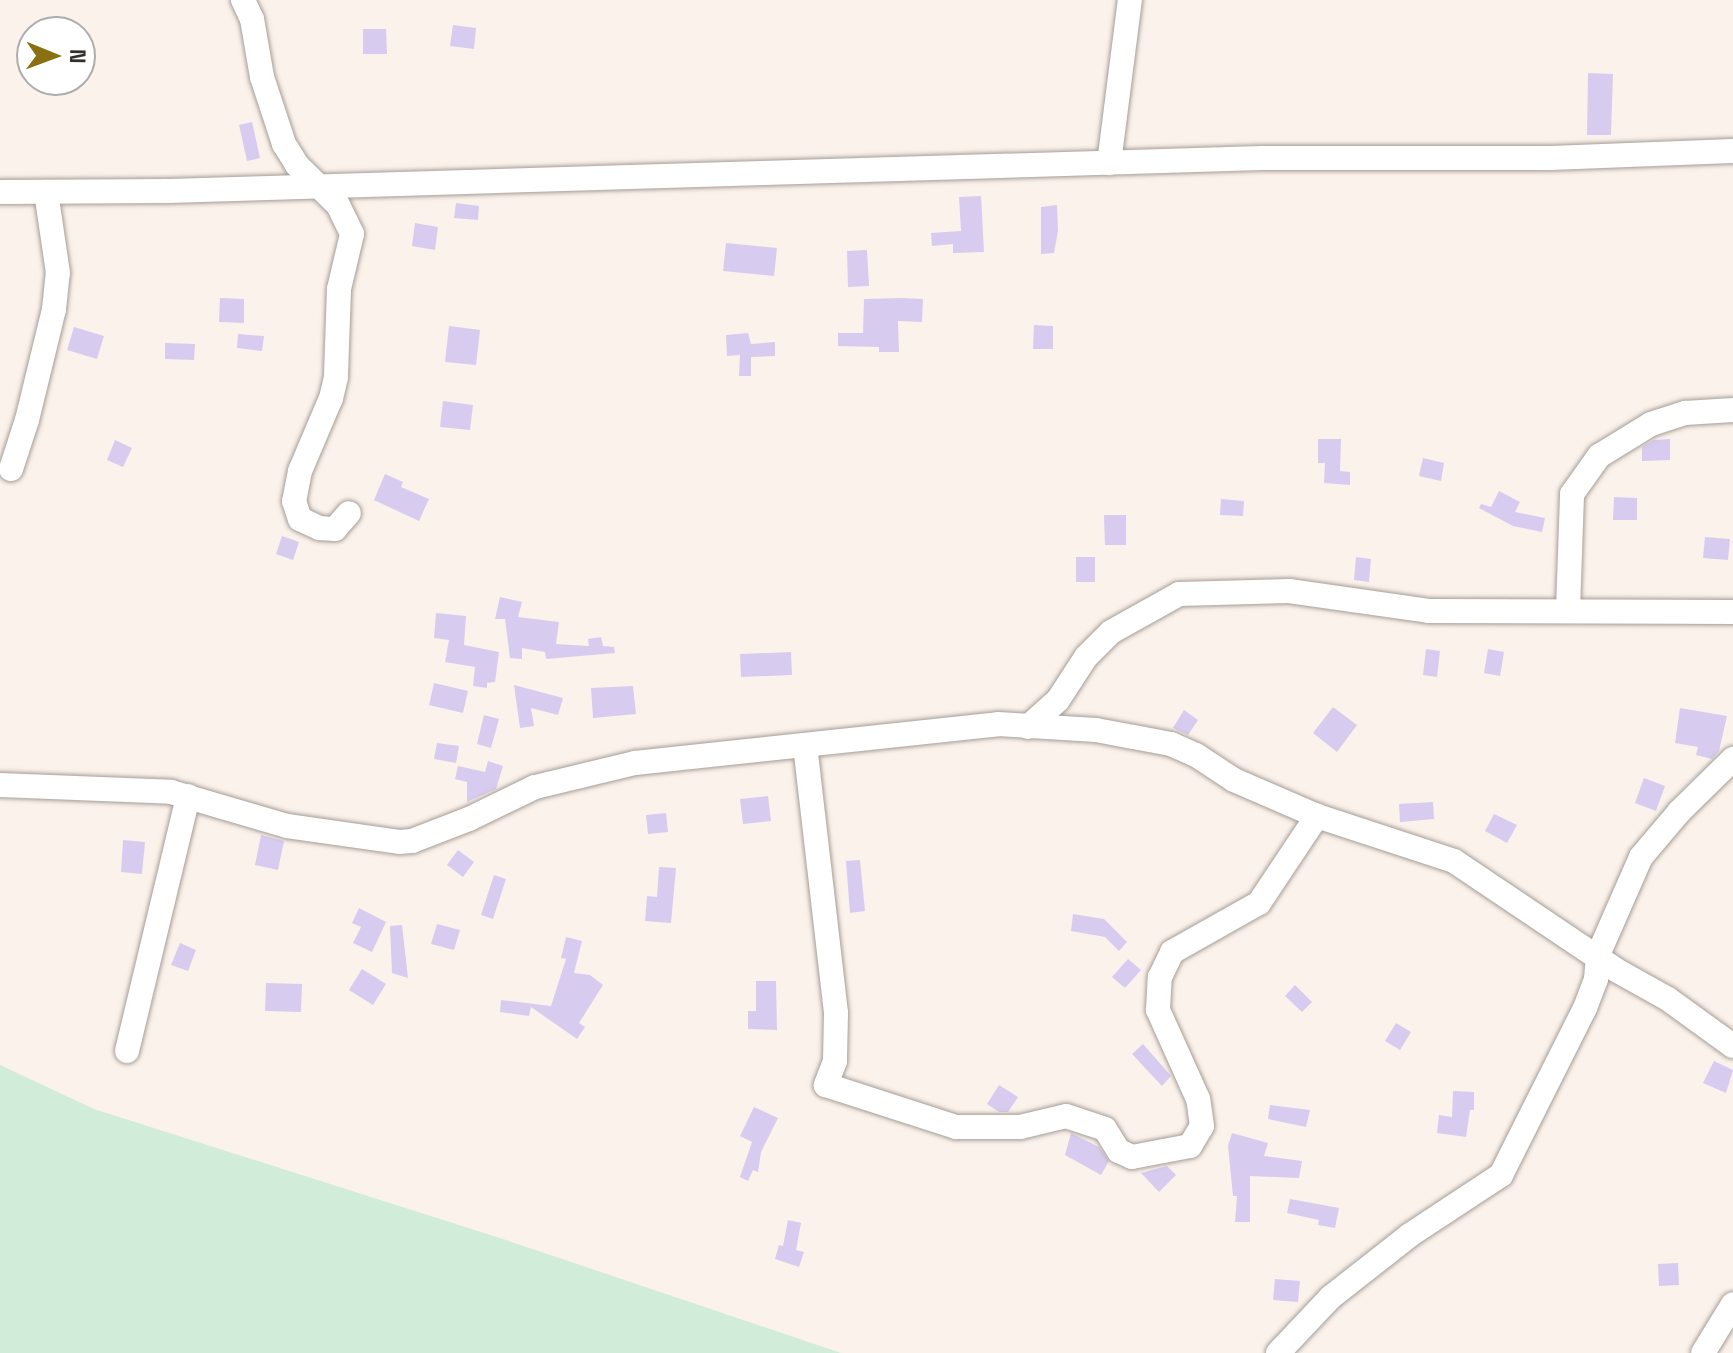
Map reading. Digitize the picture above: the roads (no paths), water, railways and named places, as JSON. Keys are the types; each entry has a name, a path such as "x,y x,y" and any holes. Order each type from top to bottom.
{"street":[{"path":"243,0 252,19 262,77 284,144 297,165 322,186 338,205 352,234 339,289 336,377 331,398 300,471 294,501 300,519 319,528 335,529 349,513"},
{"path":"1109,163 1130,0"},
{"path":"0,192 322,186 1416,155 1550,158 1733,151"},
{"path":"11,469 27,420 54,309 58,273 46,192"},
{"path":"1568,610 1572,494 1599,456 1651,424 1685,413 1733,410"},
{"path":"1028,727 1058,700 1086,657 1111,632 1179,594 1289,591 1429,611 1733,612"},
{"path":"0,785 171,792 287,826 399,842 412,841 438,828 469,819 535,787 635,763 998,724 1096,730 1171,744 1196,755 1234,780 1317,816 1454,861 1616,970 1668,999 1733,1046"},
{"path":"805,745 836,1013 835,1061 826,1085 956,1127 1020,1127 1066,1116 1105,1129 1119,1151 1132,1157 1190,1146 1202,1126 1198,1099 1158,1010 1160,977 1172,952 1259,903 1317,816"},
{"path":"1278,1353 1331,1297 1410,1235 1501,1175 1585,1008 1596,979 1598,955 1641,857 1679,812 1733,759"},
{"path":"127,1051 188,796"},
{"path":"1703,1353 1733,1304"}]}
